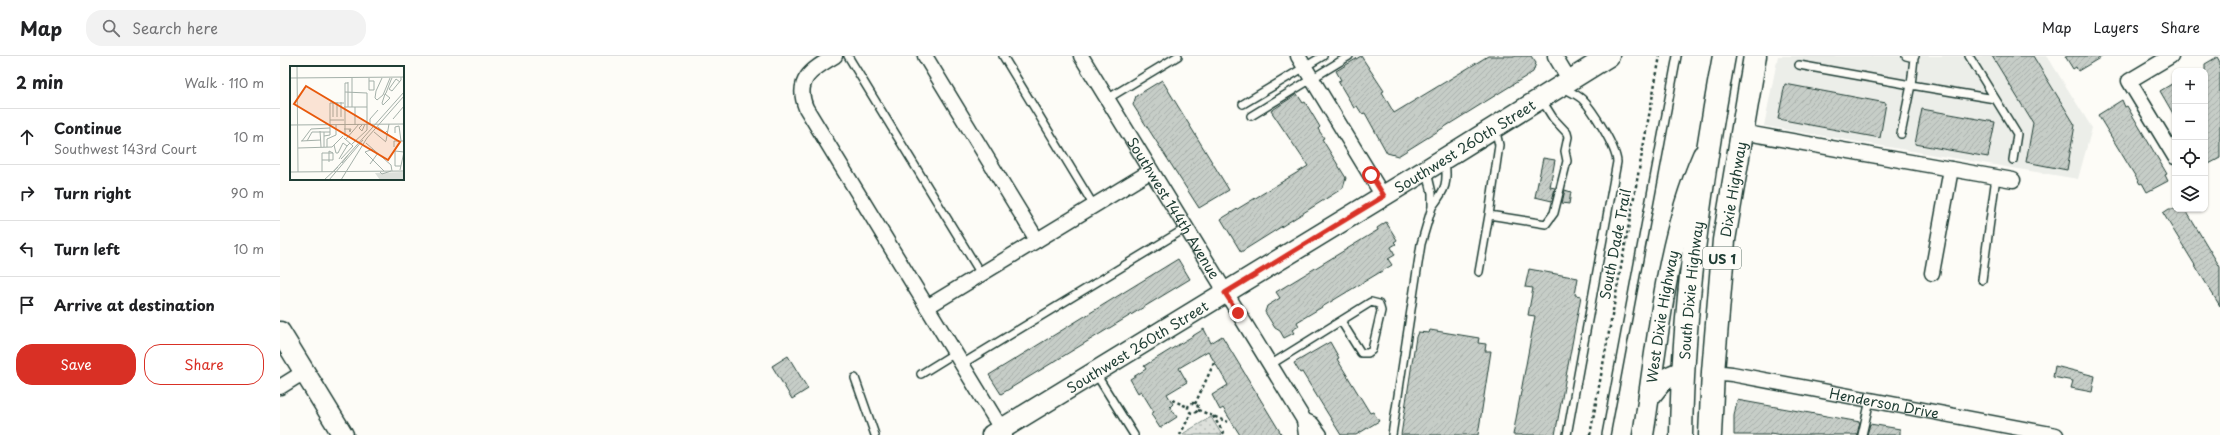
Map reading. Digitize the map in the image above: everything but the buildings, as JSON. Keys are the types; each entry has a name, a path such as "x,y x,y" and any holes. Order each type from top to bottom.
{"highway":[{"name":"US 1","path":"1708,146 1724,56"},
{"name":"Dixie Highway","path":"1712,372 1724,240 1755,56"},
{"name":"South Dixie Highway","path":"1681,435 1682,372 1695,234 1708,146"},
{"path":"1682,372 1712,372"},
{"name":"US 1","path":"1710,435 1712,372"}],"street":[{"path":"835,56 814,69 806,78 802,90 803,102 959,358 999,433"},
{"path":"925,56 1037,240"},
{"name":"Southwest 144th Avenue","path":"1081,56 1304,420 1306,435"},
{"path":"1555,56 1565,84"},
{"name":"Southwest 260th Street","path":"999,433 1095,372 1445,159 1609,56"},
{"path":"2171,56 2129,81 2172,152"},
{"path":"1305,67 1384,196"},
{"path":"1741,132 2013,180"},
{"name":"West Dixie Highway","path":"1643,435 1650,382 1666,291 1683,208 1690,185 1708,146"},
{"path":"1932,273 1951,169"},
{"path":"927,307 1151,171"},
{"path":"280,332 343,435"},
{"path":"280,387 304,372"},
{"name":"West Dixie Highway","path":"1649,398 1663,379 1670,375 1682,372"},
{"name":"Henderson Drive","path":"1712,372 1870,400 1997,430 2056,435"},
{"name":"Southwest 144th Avenue","path":"1304,420 1312,424 1320,435"}],"lane":[{"path":"848,56 981,274"},
{"path":"1003,56 1094,206"},
{"path":"1107,99 1178,56"},
{"path":"1243,104 1323,56"},
{"path":"1251,116 1305,67 1349,56"},
{"path":"1606,435 1677,56"},
{"path":"1901,134 1915,57 1906,56"},
{"path":"1969,56 2017,134 2013,160"},
{"path":"1799,65 1996,99"},
{"path":"1565,84 1587,105 1611,144 1617,162 1567,435"},
{"path":"1489,215 1543,225 1550,221 1554,213 1567,161 1567,133 1553,118 1541,99"},
{"path":"1479,272 1500,140 1495,128"},
{"path":"1432,207 1441,196 1448,178 1445,159"},
{"path":"1392,435 1422,244 1432,207 1432,193 1426,170"},
{"path":"1982,280 1996,177"},
{"path":"921,374 959,358 1186,228"},
{"path":"1270,365 1371,302 1379,304 1381,311 1372,350 1368,354 1361,354 1341,321"},
{"path":"1095,372 1134,435"},
{"path":"855,378 875,435"},
{"path":"1862,435 1870,400"}],"path":[{"name":"South Dade Trail","path":"1590,435 1660,56"},
{"path":"1195,404 1214,363"},
{"path":"1172,400 1188,407 1191,413"},
{"path":"1188,407 1191,404 1195,404"},
{"path":"1195,404 1198,410 1228,422"},
{"path":"1180,435 1191,413 1198,410"},
{"path":"1213,416 1225,435"}],"shaded area":[{"path":"1778,56 2047,56 2092,128 2078,179 1764,126"},
{"path":"1211,417 1222,435 1183,435 1184,433"}],"route":[{"path":"1238,313 1225,293 1384,196 1371,175"}]}
